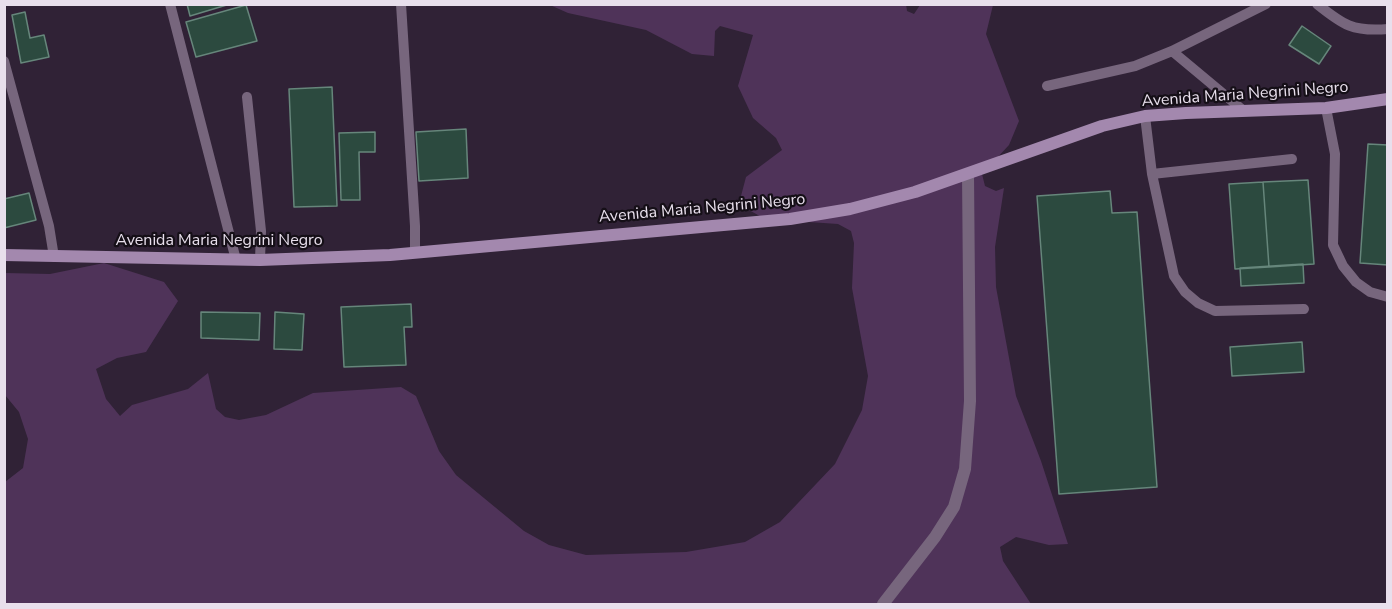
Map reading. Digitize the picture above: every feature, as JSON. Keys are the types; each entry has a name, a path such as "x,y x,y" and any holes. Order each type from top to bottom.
{"street":[{"name":"Avenida Maria Negrini Negro","path":"4,255 260,260 415,253 790,219 850,209 915,192 1102,126 1145,116 1326,108 1388,99"},
{"path":"883,604 935,537 954,507 965,469 970,401 968,174"}],"lane":[{"path":"170,4 236,260"},
{"path":"401,4 415,253"},
{"path":"1047,86 1135,66 1172,51 1266,4"},
{"path":"1317,4 1332,17 1352,28 1388,29"},
{"path":"1172,51 1244,111"},
{"path":"4,61 49,226 54,257"},
{"path":"246,98 261,231 260,260"},
{"path":"1326,108 1335,154 1333,245 1343,266 1356,282 1370,292 1388,297"},
{"path":"1145,116 1152,174 1174,276 1185,292 1198,303 1215,311 1304,309"},
{"path":"1152,174 1292,159"}],"shaded area":[{"path":"906,4 907,11 914,14 920,5 993,5 986,34 1019,121 1009,145 982,174 985,186 996,191 1004,188 995,247 996,287 1016,396 1041,461 1068,544 1049,545 1016,537 1000,547 1003,561 1031,604 5,604 5,482 23,468 28,439 19,412 5,395 5,273 50,274 104,263 164,282 178,301 146,352 117,358 96,369 106,399 120,416 132,405 188,389 208,373 216,409 225,417 239,420 266,415 313,393 401,387 416,396 439,451 456,475 524,531 549,545 586,555 686,552 745,542 780,522 835,464 862,410 868,376 852,288 854,243 851,231 838,224 765,219 749,210 741,196 746,177 782,150 776,138 753,118 738,86 753,35 720,26 715,31 714,56 692,54 646,30 568,13 550,5"}],"building":[{"path":"187,4 230,4 190,16"},
{"path":"246,5 257,41 196,57 186,22"},
{"path":"25,12 30,38 44,35 49,57 21,63 12,15"},
{"path":"1302,26 1331,46 1319,64 1289,45"},
{"path":"332,87 337,206 294,207 289,89"},
{"path":"466,129 468,178 419,181 416,132"},
{"path":"375,132 375,152 359,152 360,200 341,200 339,133"},
{"path":"1368,144 1388,145 1388,265 1360,263"},
{"path":"1308,180 1314,264 1269,267 1263,182"},
{"path":"1263,182 1269,267 1235,269 1229,184"},
{"path":"1110,191 1112,213 1137,212 1157,487 1059,494 1037,196"},
{"path":"29,193 36,220 4,228 4,199"},
{"path":"1303,264 1304,283 1241,286 1240,268"},
{"path":"411,304 412,327 404,327 406,365 344,367 341,307"},
{"path":"201,312 260,313 259,340 201,338"},
{"path":"275,312 304,314 302,350 274,349"},
{"path":"1302,342 1304,372 1232,376 1230,347"}]}
